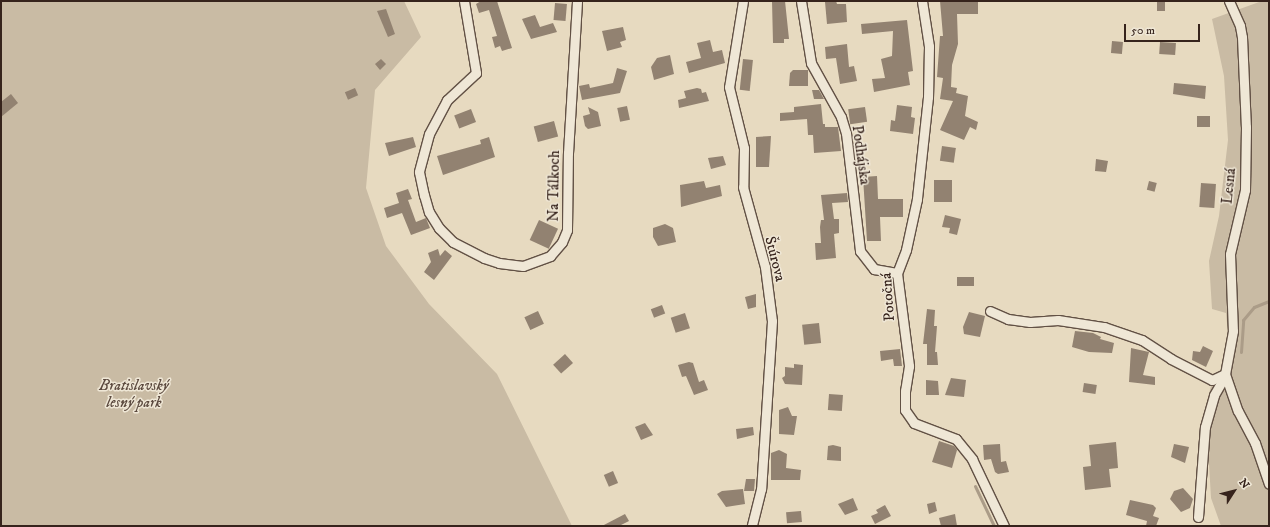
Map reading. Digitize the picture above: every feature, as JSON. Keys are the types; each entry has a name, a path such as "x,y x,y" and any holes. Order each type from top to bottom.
{"street":[{"name":"Na Tálkoch","path":"464,1 476,73 447,100 429,134 420,172 424,196 429,212 439,228 453,242 484,258 499,263 523,266 550,256 562,242 567,230 568,153 577,1"},
{"name":"Štúrova","path":"742,1 729,87 744,148 743,187 765,267 772,321 761,489 752,526"},
{"name":"Podhájska","path":"801,1 811,63 841,117 846,133 860,251 874,269 897,273"},
{"name":"Potočná","path":"922,1 929,46 928,97 917,199 906,250 897,273 909,366 905,392 905,410 914,423 956,439 972,459 1004,526"},
{"name":"Lesná","path":"1198,517 1205,427 1214,396 1225,374 1233,331 1230,254 1245,190 1246,127 1242,37 1240,26 1228,1"},
{"path":"990,311 1008,319 1030,322 1058,320 1104,327 1142,340 1171,359 1212,380 1225,374"},
{"name":"Lesná","path":"1225,374 1238,411 1255,443 1269,484"}],"green space":[{"name":"Bratislavský lesný park","path":"1,1 404,1 421,37 375,90 366,188 386,246 429,304 497,374 572,526 1,526"},
{"path":"1262,1 1269,1 1269,526 1221,526 1211,498 1208,447 1198,445 1202,421 1211,386 1224,368 1228,333 1226,313 1212,309 1209,261 1219,216 1228,140 1224,76 1212,19"}],"building":[{"path":"481,1 497,1 512,48 502,51 500,46 495,48 492,37 497,36 489,10 479,13 476,4"},
{"path":"772,1 785,1 789,39 784,39 784,43 773,43"},
{"path":"836,1 837,4 846,4 847,22 827,24 825,2"},
{"path":"940,1 978,1 978,14 957,14 958,44 952,65 951,87 957,88 956,93 968,96 965,116 978,122 976,130 970,127 964,140 940,130 953,101 940,99 943,78 937,77 940,36 943,36"},
{"path":"1157,1 1165,1 1165,11 1157,11"},
{"path":"555,3 567,4 565,21 554,20"},
{"path":"386,9 395,34 388,37 377,11"},
{"path":"535,15 540,27 553,23 557,32 531,39 522,19"},
{"path":"907,20 913,71 908,72 910,85 874,92 872,79 885,78 881,59 892,56 893,31 862,34 861,24"},
{"path":"623,27 626,40 620,42 622,47 607,51 602,31"},
{"path":"710,40 713,52 722,50 725,63 689,73 686,62 701,58 697,43"},
{"path":"1112,41 1123,42 1122,54 1111,53"},
{"path":"1160,42 1176,43 1175,55 1159,54"},
{"path":"847,44 849,67 854,66 857,81 840,84 836,58 826,59 825,47"},
{"path":"670,55 674,74 654,80 651,67 657,58"},
{"path":"381,59 386,64 380,70 375,64"},
{"path":"743,59 753,60 750,91 740,90"},
{"path":"617,68 627,71 620,93 582,100 579,86 589,84 590,88 613,83"},
{"path":"793,70 808,70 808,86 789,86 790,73"},
{"path":"1174,83 1206,86 1205,99 1173,94"},
{"path":"355,88 358,95 348,100 345,92"},
{"path":"697,88 701,89 702,93 706,92 709,101 679,108 678,100 686,98 684,91"},
{"path":"812,90 819,90 824,99 814,99"},
{"path":"11,94 18,103 1,117 1,102"},
{"path":"821,104 823,124 825,124 825,127 838,127 841,151 814,153 813,135 808,135 807,119 780,121 780,113 794,112 794,107"},
{"path":"897,105 912,107 911,117 915,118 913,134 890,131 891,120 895,121"},
{"path":"627,106 630,120 620,122 617,108"},
{"path":"588,107 598,112 601,126 588,129 585,126 583,116 590,114"},
{"path":"865,107 867,122 850,124 848,109"},
{"path":"471,109 476,122 459,129 454,115"},
{"path":"1197,116 1210,116 1210,127 1197,127"},
{"path":"554,121 558,136 538,142 534,126"},
{"path":"771,136 769,167 756,167 756,137"},
{"path":"413,137 416,147 389,156 385,143"},
{"path":"489,137 495,157 443,175 437,156 481,144 480,140"},
{"path":"942,146 956,148 954,163 940,161"},
{"path":"723,156 726,165 711,169 708,158"},
{"path":"1096,159 1108,161 1106,172 1095,171"},
{"path":"877,176 878,199 903,199 903,217 880,217 881,241 867,241 863,177"},
{"path":"934,180 952,180 952,202 934,202"},
{"path":"704,181 706,188 720,185 722,196 681,207 680,185"},
{"path":"1149,181 1157,183 1155,192 1147,190"},
{"path":"1201,183 1216,184 1214,208 1199,207"},
{"path":"408,189 412,199 408,200 416,222 426,218 430,228 411,235 402,213 387,218 384,208 399,203 396,193"},
{"path":"847,193 848,202 832,203 834,219 839,219 839,233 834,234 836,258 816,260 815,243 821,243 820,227 821,220 824,220 821,195"},
{"path":"945,215 961,219 957,235 949,233 950,228 942,227"},
{"path":"539,220 558,229 549,249 530,240"},
{"path":"665,224 673,228 676,242 658,246 653,237 653,228"},
{"path":"438,249 440,256 445,250 452,256 434,280 424,272 431,262 428,253"},
{"path":"957,277 974,277 974,286 957,286"},
{"path":"756,294 756,307 748,309 745,297"},
{"path":"662,305 665,313 654,318 651,309"},
{"path":"927,309 935,310 934,326 937,326 935,352 937,352 938,365 927,365 927,344 923,344"},
{"path":"538,311 544,324 530,330 524,317"},
{"path":"969,312 985,316 980,337 964,334 963,327"},
{"path":"685,313 690,328 676,333 671,318"},
{"path":"819,323 821,343 804,345 802,325"},
{"path":"1075,331 1093,333 1101,337 1100,339 1114,343 1112,353 1089,352 1072,347"},
{"path":"1203,346 1213,351 1206,367 1192,360 1193,351 1200,352"},
{"path":"1131,348 1149,352 1143,375 1155,377 1155,385 1129,382"},
{"path":"900,349 902,366 894,366 893,359 881,361 880,351"},
{"path":"565,354 573,363 561,374 553,365"},
{"path":"689,362 693,363 699,382 704,380 708,390 694,395 686,376 682,377 678,365"},
{"path":"794,364 803,365 802,385 785,384 782,378 785,376 785,367 794,368"},
{"path":"951,378 966,380 964,397 945,395"},
{"path":"926,380 938,381 939,395 926,395"},
{"path":"1084,383 1097,385 1095,394 1083,392"},
{"path":"829,394 843,395 842,411 828,410"},
{"path":"788,407 792,416 797,416 794,435 779,434 779,410"},
{"path":"645,423 653,435 641,440 635,427"},
{"path":"753,427 754,435 737,439 736,429"},
{"path":"939,441 954,446 957,450 952,468 932,462"},
{"path":"1116,442 1118,468 1109,469 1111,487 1085,490 1083,467 1091,466 1089,445"},
{"path":"1000,444 1001,462 1006,461 1009,472 998,474 995,472 991,459 984,460 983,445"},
{"path":"1174,444 1189,447 1185,463 1171,457"},
{"path":"833,445 841,447 841,461 827,460 828,446"},
{"path":"779,450 787,454 786,468 801,470 800,480 771,480 771,453"},
{"path":"613,471 618,483 609,487 604,475"},
{"path":"746,479 755,479 754,491 744,491"},
{"path":"1183,488 1193,499 1190,508 1181,512 1170,499 1174,491"},
{"path":"743,489 745,504 726,507 717,494 722,491"},
{"path":"853,498 858,510 845,515 838,504"},
{"path":"1130,500 1153,505 1156,508 1153,516 1159,518 1156,526 1146,526 1147,521 1126,515"},
{"path":"935,502 937,511 929,514 927,504"},
{"path":"885,505 891,516 875,524 871,516 878,513 876,510"},
{"path":"801,511 802,522 787,523 786,512"},
{"path":"625,514 629,521 619,526 602,526"},
{"path":"955,514 957,526 941,526 939,518"}],"waterway":[{"path":"1241,352 1243,320 1254,307 1269,301"},
{"path":"975,486 994,526"}]}
